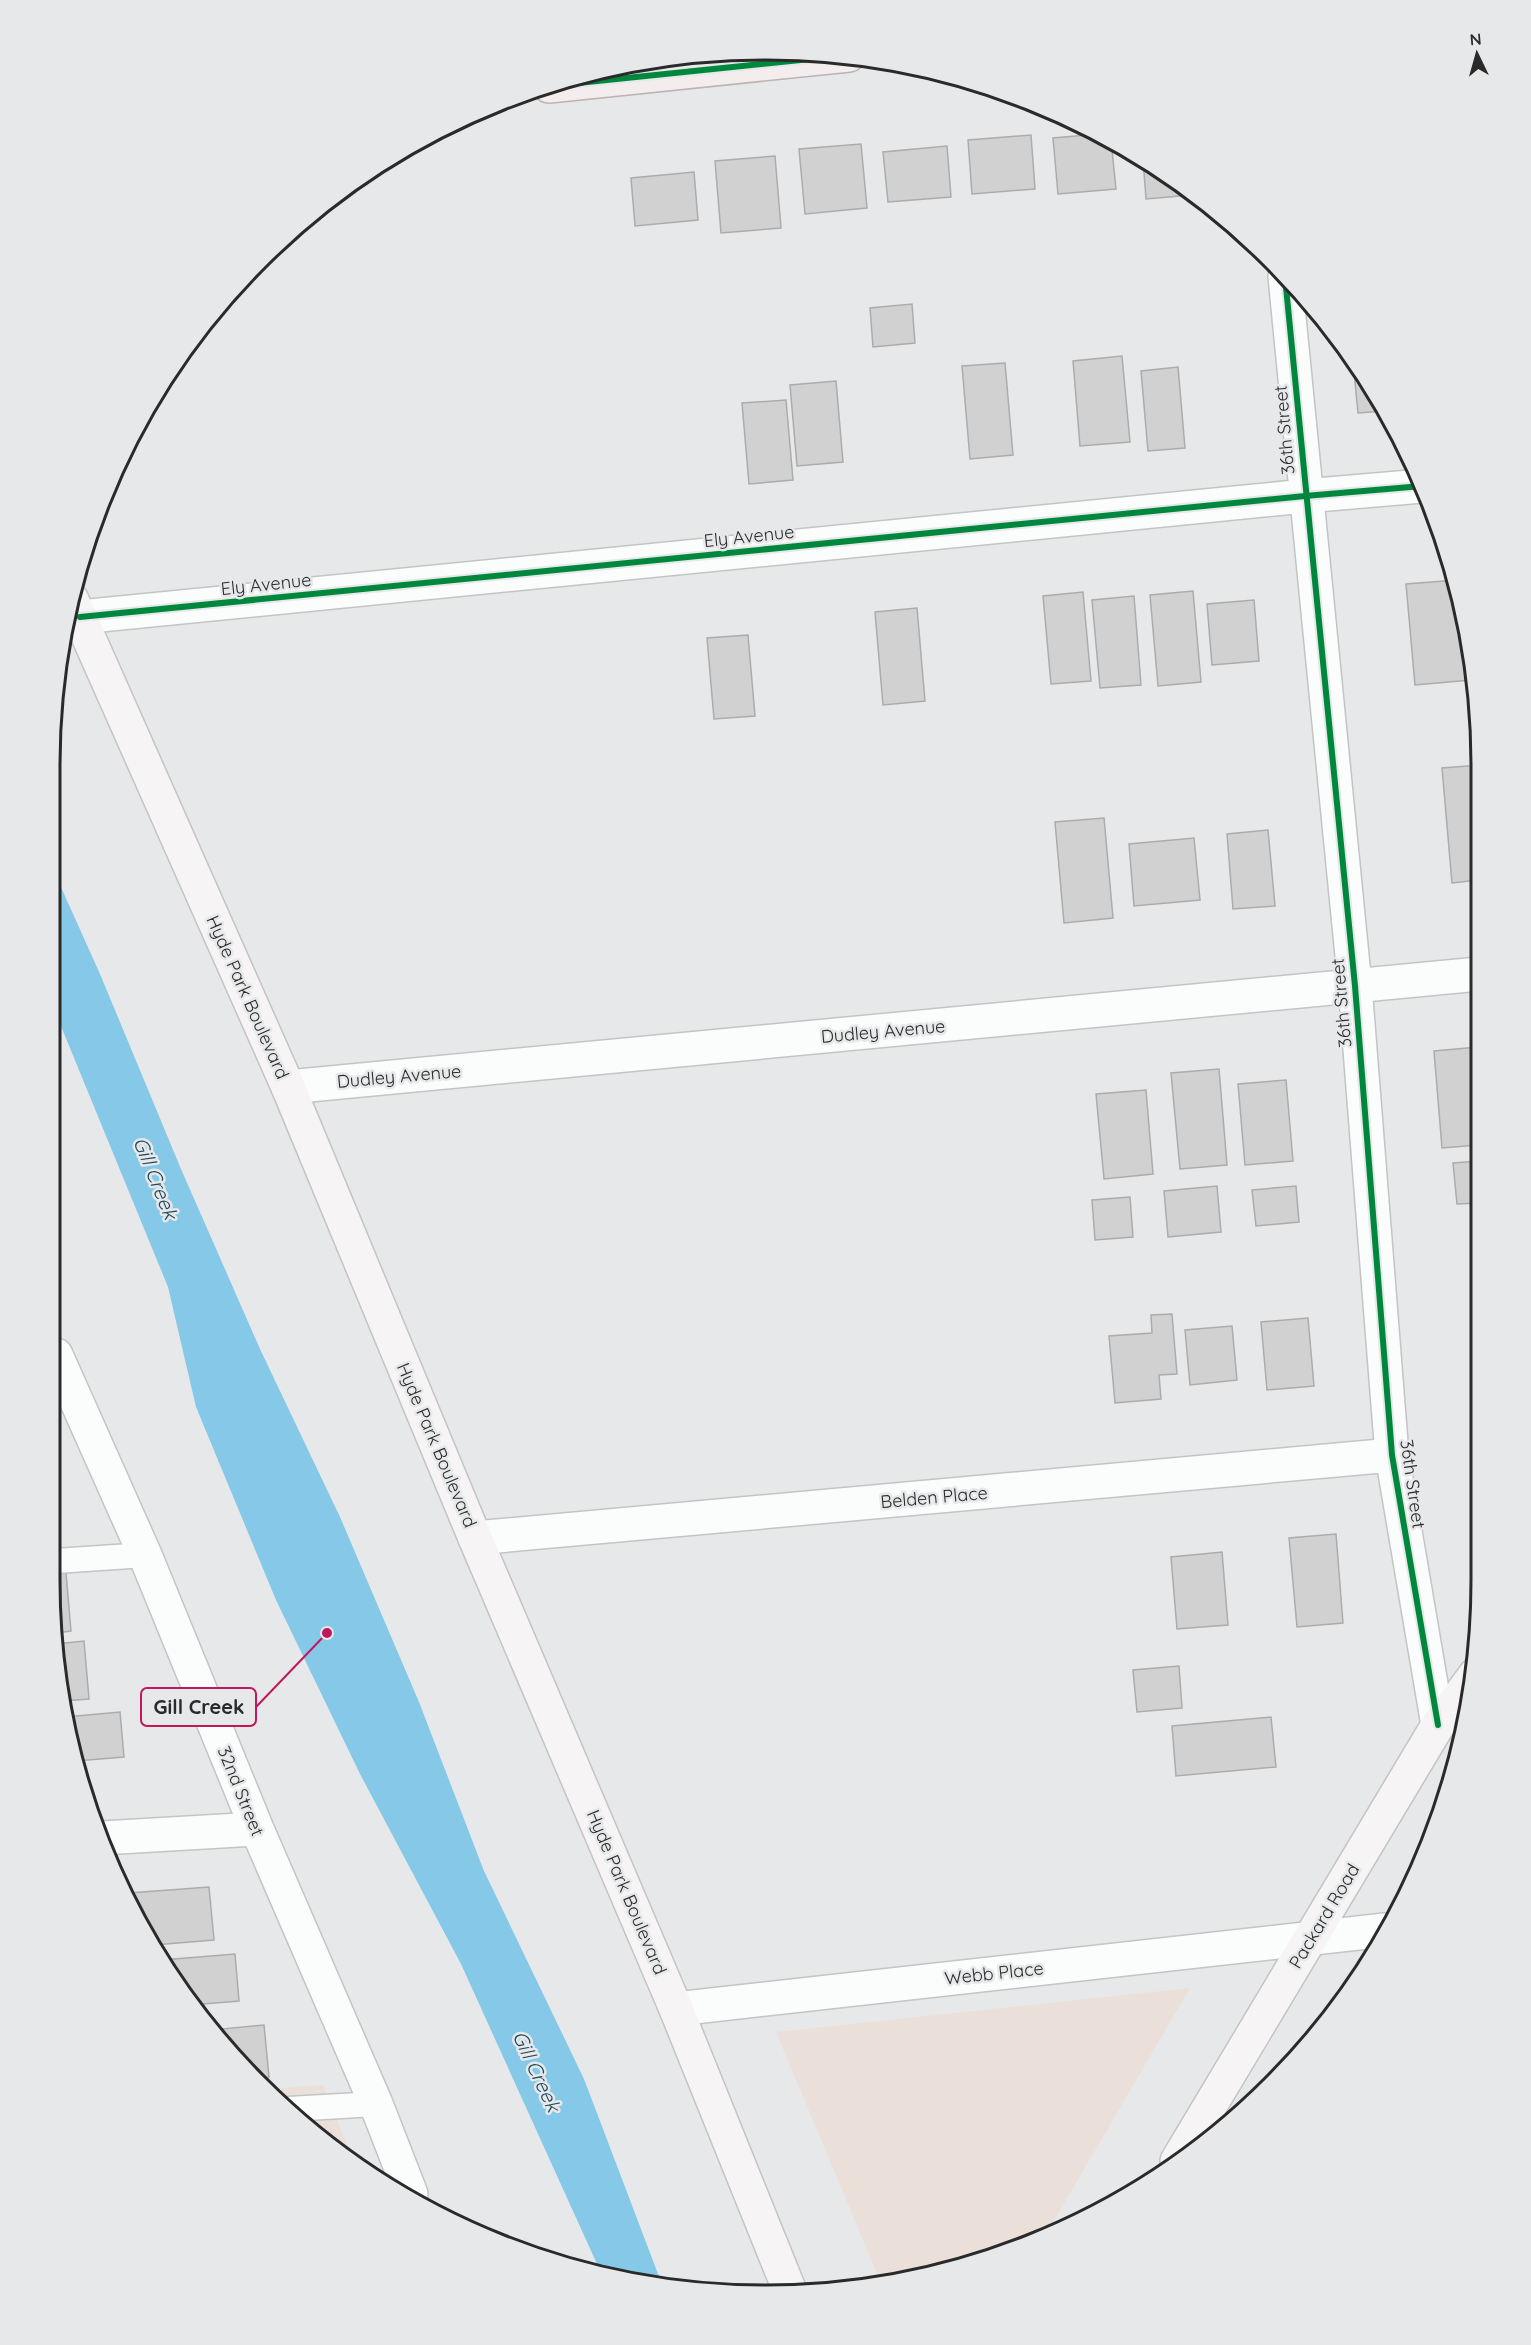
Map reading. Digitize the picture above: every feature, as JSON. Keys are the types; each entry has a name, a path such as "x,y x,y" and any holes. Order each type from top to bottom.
{"main road":[{"path":"596,81 790,61"},
{"name":"Hyde Park Boulevard","path":"78,612 288,1087 476,1538 676,2008 787,2284"},
{"name":"Packard Road","path":"1187,2145 1438,1725 1461,1694"}],"street":[{"name":"36th Street","path":"1285,289 1356,986 1392,1455 1438,1725"},
{"name":"Ely Avenue","path":"78,608 1413,487"},
{"name":"Dudley Avenue","path":"288,1087 1471,975"},
{"name":"32nd Street","path":"60,1363 145,1555 257,1829 376,2104 408,2187"},
{"name":"Belden Place","path":"476,1538 1392,1455"},
{"path":"109,1838 257,1829"},
{"name":"Webb Place","path":"676,2008 1377,1931"}],"lane":[{"path":"60,1561 145,1555"},
{"path":"298,2108 376,2104"}],"shaded area":[{"path":"1190,1988 1053,2223 992,2248 948,2261 878,2275 776,2032"},
{"path":"323,2085 348,2148 300,2110 278,2088"}],"water":[{"path":"60,885 260,1349 340,1517 419,1702 484,1871 584,2079 659,2277 597,2264 461,1964 360,1774 276,1600 196,1407 168,1287 60,1024"}],"building":[{"path":"1031,135 1035,189 972,194 968,140"},
{"path":"1082,135 1112,152 1116,189 1058,194 1053,138"},
{"path":"861,144 867,208 805,214 799,149"},
{"path":"947,146 951,197 888,202 883,152"},
{"path":"775,156 781,228 721,233 715,161"},
{"path":"1144,171 1180,195 1180,196 1146,199"},
{"path":"694,172 698,220 635,226 631,178"},
{"path":"912,304 915,343 873,347 870,308"},
{"path":"1122,356 1130,442 1080,446 1073,361"},
{"path":"1005,363 1013,455 970,459 962,366"},
{"path":"1178,367 1185,448 1148,451 1141,371"},
{"path":"1355,378 1375,412 1358,413"},
{"path":"836,381 843,462 797,466 790,385"},
{"path":"786,400 793,480 749,484 742,403"},
{"path":"1446,581 1466,680 1415,685 1406,584"},
{"path":"1193,591 1201,682 1158,686 1150,595"},
{"path":"1083,592 1091,681 1051,684 1043,596"},
{"path":"1134,596 1141,685 1100,688 1092,600"},
{"path":"1254,600 1259,661 1212,665 1207,604"},
{"path":"917,608 925,701 883,705 875,612"},
{"path":"748,635 755,716 714,719 707,638"},
{"path":"1471,766 1471,881 1452,883 1442,768"},
{"path":"1104,818 1113,918 1064,923 1055,822"},
{"path":"1268,830 1275,906 1233,909 1227,834"},
{"path":"1194,838 1200,900 1134,906 1129,844"},
{"path":"1471,1048 1471,1146 1442,1148 1434,1051"},
{"path":"1219,1069 1227,1165 1180,1169 1171,1073"},
{"path":"1286,1080 1293,1161 1245,1165 1238,1084"},
{"path":"1146,1090 1153,1174 1104,1179 1096,1094"},
{"path":"1471,1162 1471,1203 1457,1204 1453,1163"},
{"path":"1217,1186 1221,1232 1168,1237 1164,1191"},
{"path":"1296,1186 1299,1222 1256,1226 1252,1190"},
{"path":"1130,1197 1133,1237 1095,1240 1092,1200"},
{"path":"1172,1314 1177,1374 1159,1375 1161,1399 1115,1403 1109,1336 1152,1333 1151,1315"},
{"path":"1308,1318 1314,1386 1267,1390 1261,1322"},
{"path":"1232,1326 1237,1380 1190,1385 1185,1330"},
{"path":"1336,1534 1343,1623 1297,1627 1289,1538"},
{"path":"1222,1552 1228,1625 1177,1629 1171,1557"},
{"path":"60,1573 66,1573 71,1631 63,1632"},
{"path":"84,1641 89,1699 71,1700 63,1643"},
{"path":"1179,1666 1182,1708 1137,1712 1133,1670"},
{"path":"120,1712 124,1757 84,1760 74,1716"},
{"path":"1271,1717 1276,1767 1176,1776 1172,1726"},
{"path":"209,1887 214,1940 163,1944 133,1893"},
{"path":"235,1954 239,2001 202,2004 172,1959"},
{"path":"264,2025 269,2077 266,2077 222,2029"}],"cycle path":[{"path":"596,81 790,61"},
{"path":"1286,290 1355,986 1392,1455 1438,1725"},
{"path":"80,617 1413,487"}],"place":[{"name":"Gill Creek","path":"327,1633"}]}
